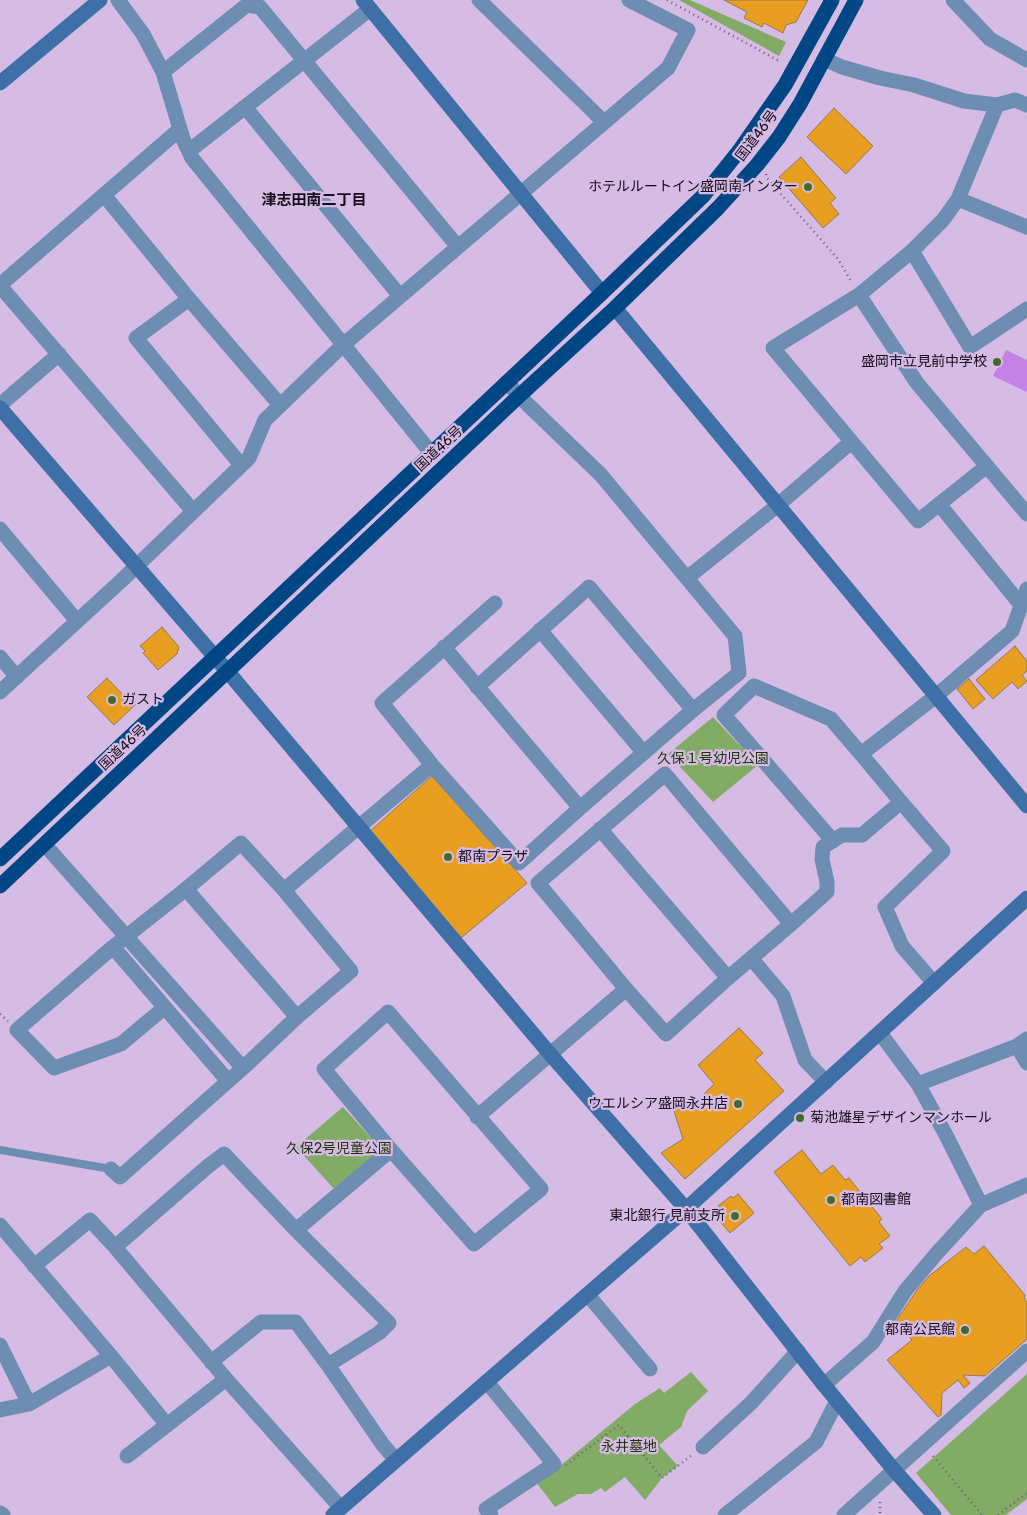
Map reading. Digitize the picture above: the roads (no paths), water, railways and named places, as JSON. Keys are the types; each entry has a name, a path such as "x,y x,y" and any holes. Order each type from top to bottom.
{"highway":[{"name":"国道46号","path":"0,859 432,454 703,196 739,151 785,85 832,0"},
{"name":"国道46号","path":"0,886 519,396 615,308 718,208 757,165 784,129 856,0"}],"street":[{"path":"0,82 100,0"},
{"path":"118,0 143,34 163,72 180,129 192,158 432,454"},
{"path":"479,0 604,122"},
{"path":"0,692 249,458 265,420 343,344 668,68 688,30 629,0"},
{"path":"953,0 990,39 1027,60"},
{"path":"163,72 247,5 260,7 458,247"},
{"path":"189,151 304,60 367,5 602,293"},
{"path":"824,59 842,67 914,85 964,101 996,106 1015,100 1027,105"},
{"path":"986,466 918,521 773,348 859,295 912,251 944,220 958,199 996,106"},
{"path":"245,107 400,296"},
{"path":"180,129 0,285 193,511"},
{"path":"104,195 189,299 280,405"},
{"path":"958,199 1027,227"},
{"path":"912,251 970,347 1027,309"},
{"path":"859,295 917,383 1027,514"},
{"path":"189,299 136,338 241,465"},
{"path":"615,308 1027,806"},
{"path":"59,354 0,407 228,672 550,1054 686,1209 824,1385 934,1515"},
{"path":"494,603 382,703 432,765 519,863 580,808 739,673 735,636 601,475 519,396 507,382"},
{"path":"687,578 778,506 851,442"},
{"path":"939,504 1021,605"},
{"path":"0,529 77,621"},
{"path":"477,687 590,587 694,710"},
{"path":"861,754 936,696 1012,632 1027,589"},
{"path":"540,630 644,753"},
{"path":"444,647 580,808"},
{"path":"0,657 17,677"},
{"path":"833,841 724,715 754,686 830,718 943,850 885,906 902,946 934,983"},
{"path":"284,890 432,765"},
{"path":"791,924 664,774 538,883 666,1034 728,978 791,924 827,892 822,847 842,835 862,835 902,802"},
{"path":"600,830 728,978"},
{"path":"111,1169 120,1177 243,1068 297,1017 351,971 284,890 241,842 17,1030 54,1068 121,1044 164,1008"},
{"path":"45,845 243,1068"},
{"path":"186,889 297,1017"},
{"path":"34,1266 90,1220 115,1247 337,1511 686,1209 1027,898"},
{"path":"113,948 228,1081"},
{"path":"751,958 783,996 805,1060 826,1082"},
{"path":"477,1117 626,989"},
{"path":"388,1012 541,1189 474,1244 391,1150 324,1069 388,1012"},
{"path":"880,1033 918,1084 981,1205"},
{"path":"918,1084 1022,1043 1027,1063"},
{"path":"296,1230 391,1150"},
{"path":"115,1247 224,1154 296,1230 389,1323 379,1332 328,1365"},
{"path":"824,1385 873,1342 905,1291 981,1205 1027,1185"},
{"path":"0,1226 167,1425"},
{"path":"588,1295 650,1369"},
{"path":"211,1362 261,1322 296,1322 383,1445 396,1460"},
{"path":"0,1344 29,1404"},
{"path":"844,1515 1027,1351"},
{"path":"703,1447 751,1403 798,1352"},
{"path":"0,1410 29,1404 111,1356"},
{"path":"128,1456 226,1380"},
{"path":"487,1382 554,1464 486,1509 490,1515"},
{"path":"736,1512 816,1442 837,1401"}],"lane":[{"path":"0,1150 111,1169"}],"place":[{"name":"ホテルルートイン盛岡南インター","path":"808,187"},
{"name":"盛岡市立見前中学校","path":"997,362"},
{"name":"ガスト","path":"112,700"},
{"name":"都南プラザ","path":"448,857"},
{"name":"ウエルシア盛岡永井店","path":"738,1104"},
{"name":"菊池雄星デザインマンホール","path":"800,1118"},
{"name":"都南図書館","path":"831,1200"},
{"name":"東北銀行 見前支所","path":"735,1216"},
{"name":"都南公民館","path":"965,1330"}],"district":[{"name":"津志田南二丁目","path":"314,201"}],"park label":[{"name":"久保１号幼児公園","path":"713,759"},
{"name":"久保2号児童公園","path":"339,1149"},
{"name":"永井墓地","path":"629,1447"}]}
